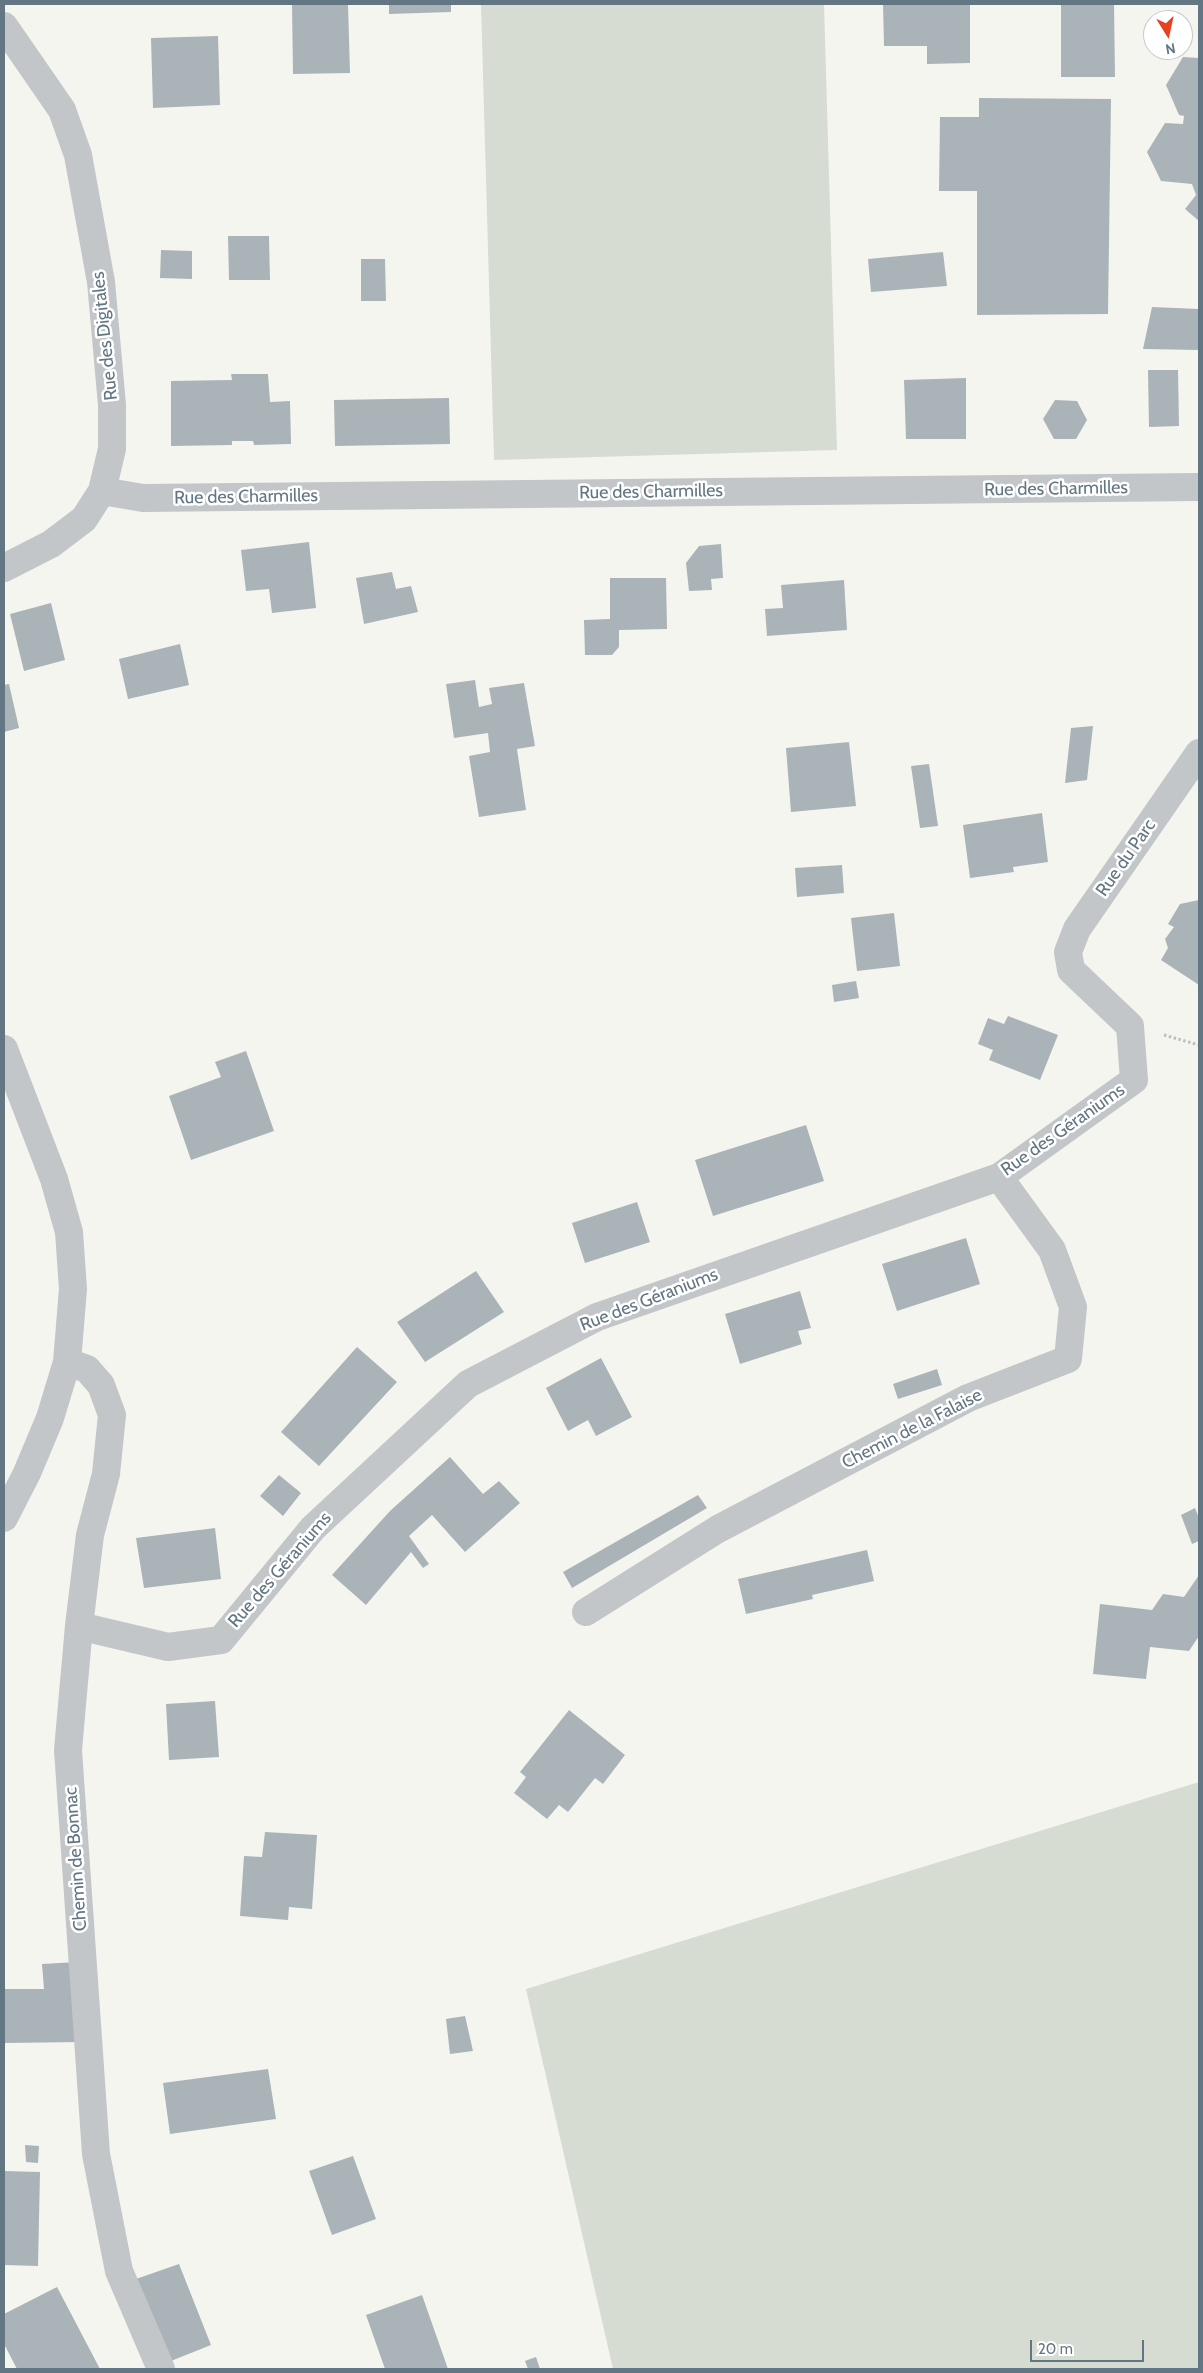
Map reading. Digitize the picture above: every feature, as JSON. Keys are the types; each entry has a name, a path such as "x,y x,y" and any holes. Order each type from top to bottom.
{"street":[{"name":"Rue des Digitales","path":"4,26 62,110 78,155 101,282 112,405 112,449 102,491 84,519 51,544 4,568"},
{"name":"Rue des Digitales","path":"4,43 33,66"},
{"name":"Rue des Charmilles","path":"102,491 143,498 1199,487"},
{"name":"Rue du Parc","path":"1071,970 1068,952 1077,929 1199,753"},
{"name":"Rue des Géraniums","path":"78,1626 168,1647 221,1640 312,1528 468,1384 597,1317 998,1177 1134,1080 1130,1026 1071,970"},
{"path":"4,1049 54,1179 69,1232 73,1289 67,1362 50,1418 27,1472 4,1518"},
{"name":"Chemin de la Falaise","path":"586,1612 718,1529 761,1506 968,1398 1068,1359 1073,1307 1052,1250 998,1177"},
{"name":"Chemin de Bonnac","path":"67,1362 87,1369 101,1385 112,1415 106,1474 90,1535 78,1626 68,1750 96,2154 119,2271 161,2369"}],"shaded area":[{"path":"481,4 824,4 837,450 494,460"},
{"path":"1199,1782 1199,2369 613,2369 526,1989"}],"building":[{"path":"292,4 348,4 350,73 293,74"},
{"path":"389,4 451,4 451,12 389,14"},
{"path":"883,4 970,4 970,63 927,64 927,46 884,46"},
{"path":"1061,4 1114,4 1115,77 1061,77"},
{"path":"218,36 220,105 153,108 151,38"},
{"path":"1199,58 1199,221 1185,209 1196,195 1192,184 1161,181 1147,152 1165,123 1183,124 1184,116 1179,115 1166,85 1181,60"},
{"path":"979,98 1111,99 1108,314 977,315 977,191 939,191 940,117 979,117"},
{"path":"228,236 269,236 270,280 229,280"},
{"path":"161,250 192,251 192,279 160,278"},
{"path":"943,252 947,286 871,292 868,259"},
{"path":"361,259 385,259 386,301 361,301"},
{"path":"1152,307 1199,309 1199,350 1143,349"},
{"path":"1148,370 1178,370 1179,426 1149,427"},
{"path":"231,374 268,374 270,402 290,401 291,444 254,445 253,441 232,441 232,445 171,446 171,381 232,380"},
{"path":"966,378 966,439 906,439 904,380"},
{"path":"449,398 450,444 335,446 334,400"},
{"path":"1055,400 1077,401 1087,420 1076,439 1054,439 1043,419"},
{"path":"309,542 316,608 272,613 269,589 246,591 241,550"},
{"path":"721,544 723,578 711,579 712,590 689,591 686,563 699,546"},
{"path":"392,572 396,589 411,586 418,612 364,624 356,578"},
{"path":"610,578 666,578 667,629 619,630 619,647 612,655 585,655 584,620 610,619"},
{"path":"844,580 847,630 767,636 765,609 783,608 781,585"},
{"path":"51,603 65,660 24,671 10,614"},
{"path":"180,644 189,685 128,699 119,659"},
{"path":"475,680 479,707 492,704 489,688 524,683 535,746 517,749 526,810 479,817 469,756 490,752 488,733 454,738 446,684"},
{"path":"9,684 19,728 4,732 4,685"},
{"path":"1093,726 1087,780 1065,783 1071,728"},
{"path":"849,742 856,806 791,812 786,748"},
{"path":"929,764 938,826 920,828 911,766"},
{"path":"1042,813 1048,862 1013,867 1014,872 970,878 963,825"},
{"path":"842,865 844,893 797,897 795,868"},
{"path":"1199,900 1199,985 1161,960 1168,948 1165,939 1174,927 1168,924 1180,904"},
{"path":"894,913 900,966 857,971 851,918"},
{"path":"856,981 859,998 834,1002 832,985"},
{"path":"1008,1016 1058,1035 1040,1080 989,1060 993,1050 978,1044 988,1018 1004,1024"},
{"path":"246,1051 274,1131 191,1160 169,1096 221,1077 215,1062"},
{"path":"806,1125 824,1181 713,1216 695,1160"},
{"path":"637,1202 650,1242 585,1263 572,1223"},
{"path":"966,1238 980,1284 897,1311 882,1264"},
{"path":"476,1271 504,1312 425,1362 397,1322"},
{"path":"800,1291 811,1328 798,1331 802,1344 740,1364 725,1314"},
{"path":"357,1347 397,1382 319,1466 281,1432"},
{"path":"601,1358 632,1417 596,1436 588,1420 568,1431 546,1388"},
{"path":"937,1369 942,1385 898,1399 893,1384"},
{"path":"450,1457 483,1494 499,1481 520,1503 465,1552 432,1515 409,1536 429,1564 423,1568 411,1552 366,1605 332,1575 390,1511"},
{"path":"279,1475 301,1493 283,1516 260,1496"},
{"path":"698,1495 707,1508 572,1588 563,1572"},
{"path":"1195,1508 1199,1518 1199,1541 1192,1544 1181,1515"},
{"path":"215,1528 221,1579 144,1588 136,1538"},
{"path":"867,1550 874,1581 812,1595 813,1599 746,1614 738,1579"},
{"path":"1199,1575 1199,1636 1189,1651 1150,1647 1146,1679 1093,1674 1100,1604 1152,1610 1163,1594 1184,1597"},
{"path":"215,1701 219,1757 169,1760 166,1704"},
{"path":"569,1710 625,1755 603,1784 595,1778 568,1812 559,1805 547,1819 514,1793 526,1777 520,1772"},
{"path":"265,1832 317,1835 312,1909 289,1907 288,1920 240,1916 244,1856 262,1857"},
{"path":"76,1962 81,2042 4,2043 4,1989 44,1989 42,1964"},
{"path":"465,2016 473,2051 450,2054 446,2019"},
{"path":"268,2069 276,2119 170,2134 163,2083"},
{"path":"25,2145 39,2146 38,2163 26,2162"},
{"path":"353,2156 376,2219 332,2235 309,2171"},
{"path":"4,2171 40,2172 38,2266 4,2265"},
{"path":"179,2264 211,2345 171,2361 136,2279"},
{"path":"57,2287 100,2369 17,2369 4,2344 4,2314"},
{"path":"422,2295 448,2369 385,2369 366,2315"},
{"path":"536,2357 540,2369 528,2369 525,2361"}]}
